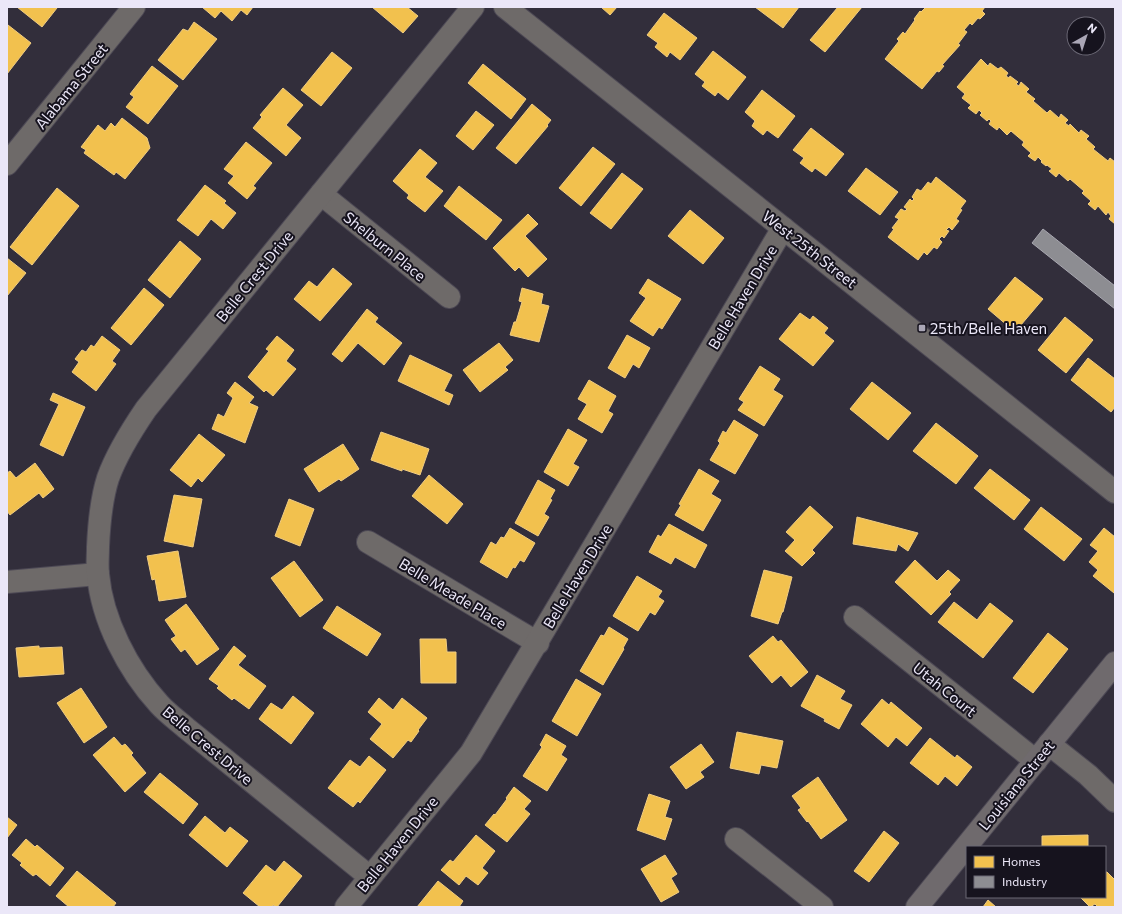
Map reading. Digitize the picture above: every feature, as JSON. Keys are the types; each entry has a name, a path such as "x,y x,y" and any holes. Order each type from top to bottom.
{"main road":[{"name":"Louisiana Street","path":"967,846 1115,663"},
{"name":"Louisiana Street","path":"917,907 966,847"}],"street":[{"name":"Alabama Street","path":"7,164 134,7"},
{"name":"Belle Crest Drive","path":"370,877 191,732 159,704 140,680 126,658 109,624 102,599 98,574 98,536 101,507 108,479 118,455 146,409 472,7"},
{"name":"West 25th Street","path":"506,7 1115,492"},
{"name":"Shelburn Place","path":"321,194 449,297"},
{"name":"Belle Haven Drive","path":"346,907 471,753 538,643 784,228"},
{"name":"Belle Meade Place","path":"368,542 538,643"},
{"path":"7,582 98,574"},
{"name":"Utah Court","path":"855,617 1036,761"},
{"path":"1049,744 1088,775 1115,801"},
{"path":"736,839 822,907"}],"building: Homes":[{"path":"17,7 56,7 57,8 42,27"},
{"path":"202,7 253,7 247,15 241,10 232,21 221,11 215,18"},
{"path":"372,7 407,7 418,16 403,33"},
{"path":"601,7 617,7 610,15"},
{"path":"755,7 799,7 783,28"},
{"path":"838,7 862,7 825,52 810,40"},
{"path":"926,7 985,7 982,11 985,14 980,19 978,18 972,25 970,23 964,30 967,32 958,44 960,45 942,65 944,66 939,72 937,71 922,89 885,59 899,41 897,39 903,32 905,34 920,11 921,12"},
{"path":"664,13 697,38 680,60 670,52 667,57 655,47 658,43 647,35"},
{"path":"194,22 217,39 183,80 158,60 183,29 188,31"},
{"path":"8,25 31,43 7,74 7,26"},
{"path":"713,51 746,77 728,100 718,92 715,96 702,86 705,82 695,74"},
{"path":"332,52 352,68 321,106 301,90"},
{"path":"981,59 988,66 990,63 998,69 1001,67 1008,73 1006,76 1009,78 1010,76 1018,82 1016,84 1019,86 1021,82 1029,89 1026,92 1035,99 1033,101 1047,113 1050,110 1059,118 1061,114 1068,120 1065,123 1069,126 1070,124 1079,133 1081,130 1089,136 1086,139 1095,147 1093,149 1108,161 1110,158 1115,162 1115,224 1109,219 1111,216 1108,212 1106,215 1098,206 1095,210 1088,204 1091,201 1082,193 1084,191 1070,179 1068,181 1059,173 1056,177 1049,171 1052,169 1041,162 1042,161 1038,157 1035,161 1028,156 1031,153 1022,145 1024,142 1011,131 1007,135 999,127 997,130 989,124 991,121 989,119 987,121 980,115 982,113 979,110 976,114 968,108 971,105 962,98 965,94 957,87"},
{"path":"483,64 526,99 511,119 468,83"},
{"path":"152,66 178,86 148,124 126,107 134,97 130,94"},
{"path":"283,88 303,105 286,125 301,138 286,156 253,128 262,117 260,115"},
{"path":"762,90 795,116 778,138 767,130 763,135 752,126 755,121 745,112"},
{"path":"532,104 551,120 547,125 548,126 516,164 496,148"},
{"path":"476,111 494,125 473,150 456,136"},
{"path":"122,118 147,138 150,148 125,179 116,172 114,175 84,153 86,150 81,147 98,125 105,131 111,123 115,127"},
{"path":"811,128 844,154 826,176 815,168 812,172 800,163 804,158 793,150"},
{"path":"246,142 272,163 253,186 256,188 247,199 228,183 234,176 224,169"},
{"path":"593,147 615,164 581,206 559,188"},
{"path":"420,149 437,163 425,177 443,191 425,212 407,198 409,195 393,181"},
{"path":"866,168 898,192 880,215 848,191"},
{"path":"622,173 643,189 611,229 590,213"},
{"path":"936,177 966,201 960,209 962,210 956,219 959,221 952,230 949,227 946,230 949,231 944,238 942,236 939,239 942,242 937,249 934,247 927,255 924,252 918,260 888,237 894,229 892,228 899,219 895,217 901,209 905,211 907,209 904,207 910,199 912,201 914,199 912,197 917,189 921,191 928,182 931,184"},
{"path":"205,185 226,201 224,203 236,213 223,229 211,219 198,236 177,220"},
{"path":"459,186 502,220 486,240 444,206"},
{"path":"57,188 79,206 32,265 10,247"},
{"path":"690,210 724,238 703,264 668,236"},
{"path":"528,214 538,224 525,236 547,259 528,277 519,267 515,271 493,248"},
{"path":"180,241 201,259 170,298 148,280"},
{"path":"7,258 26,273 7,296"},
{"path":"333,268 352,284 320,321 294,299 309,281 317,287"},
{"path":"1015,277 1043,299 1015,332 988,309"},
{"path":"648,279 681,299 662,329 659,327 653,336 630,321 646,298 639,293"},
{"path":"144,288 164,305 131,345 111,328"},
{"path":"522,288 543,294 541,304 549,306 539,342 510,335 522,302 519,301"},
{"path":"367,309 378,318 375,322 402,343 384,365 358,343 342,362 332,354"},
{"path":"800,313 810,320 813,316 828,328 824,333 834,341 813,366 779,339"},
{"path":"1065,317 1093,340 1066,373 1038,350"},
{"path":"627,335 650,348 639,368 633,364 625,378 608,368"},
{"path":"102,336 120,350 112,361 116,364 96,391 72,372 79,362 75,359 82,350 86,352 91,345 94,347"},
{"path":"277,336 294,350 286,361 296,369 273,396 266,390 264,392 248,377 269,351 266,349"},
{"path":"499,343 513,360 505,367 508,370 480,392 463,370"},
{"path":"410,355 452,375 444,391 453,395 449,405 398,381"},
{"path":"1088,358 1115,379 1115,407 1111,412 1071,380"},
{"path":"760,366 780,379 773,390 783,396 764,426 738,410 744,402 739,399"},
{"path":"589,380 616,396 608,411 613,414 602,433 578,419 587,404 578,399"},
{"path":"235,382 254,397 249,403 258,407 245,443 212,429 218,414 224,417 233,398 227,393"},
{"path":"872,382 911,413 888,440 850,409"},
{"path":"53,393 85,407 63,456 40,445 59,404 50,400"},
{"path":"734,420 758,435 735,474 710,460 720,443 718,441 723,431 726,433"},
{"path":"936,423 978,456 956,484 913,451"},
{"path":"568,429 587,440 573,464 579,467 568,486 544,472"},
{"path":"381,432 429,449 420,475 402,469 402,471 371,460"},
{"path":"199,434 225,455 202,482 198,478 191,487 170,470"},
{"path":"343,444 359,469 341,481 339,479 319,492 304,469"},
{"path":"35,463 54,489 43,498 39,493 10,515 7,511 7,473 10,471 16,478"},
{"path":"699,469 719,481 711,494 721,500 703,531 675,515 681,505 679,504"},
{"path":"990,469 1030,500 1014,520 974,488"},
{"path":"429,475 463,504 447,524 412,496"},
{"path":"538,480 555,490 550,499 552,500 544,514 549,517 538,536 515,523"},
{"path":"174,495 202,499 193,547 164,541"},
{"path":"289,499 314,509 300,546 275,536"},
{"path":"810,506 833,527 812,550 815,553 802,566 785,551 795,540 786,532"},
{"path":"1041,507 1082,539 1064,561 1024,529"},
{"path":"857,517 918,533 908,551 898,544 896,551 853,544"},
{"path":"669,524 707,545 695,568 675,557 671,564 649,552 658,535 661,537"},
{"path":"510,528 535,543 524,562 520,560 515,568 513,567 507,578 480,562 491,542 496,545 501,537 504,538"},
{"path":"1104,528 1115,537 1114,593 1093,576 1098,570 1089,562 1098,551 1090,545"},
{"path":"178,551 186,597 159,601 155,579 152,580 147,556"},
{"path":"915,560 937,581 948,570 960,580 949,592 951,594 931,615 895,582"},
{"path":"294,561 323,600 300,617 271,578"},
{"path":"764,570 792,577 783,612 778,624 751,616"},
{"path":"637,576 662,591 658,597 664,601 655,615 650,612 638,631 613,616"},
{"path":"954,602 977,620 990,603 1013,621 983,658 938,622"},
{"path":"186,604 219,649 197,665 185,649 181,652 171,639 176,636 165,620"},
{"path":"337,606 381,634 367,656 323,628"},
{"path":"609,627 628,639 623,648 624,649 603,685 580,671 601,635 604,636"},
{"path":"1048,633 1068,649 1033,693 1013,678"},
{"path":"773,636 778,642 781,640 808,672 791,687 781,675 772,683 749,656"},
{"path":"420,639 446,639 447,652 456,652 456,683 421,683"},
{"path":"39,646 39,648 62,647 64,674 19,677 16,648"},
{"path":"234,646 246,656 238,665 266,686 249,709 234,698 232,700 217,688 219,686 209,679"},
{"path":"817,675 845,691 840,699 852,705 839,729 824,721 825,719 801,706"},
{"path":"576,679 601,694 577,736 552,721"},
{"path":"81,688 107,727 84,743 57,703"},
{"path":"293,696 314,713 291,744 259,719 271,703 282,710"},
{"path":"379,698 393,710 402,698 427,718 411,742 408,740 393,758 370,739 382,724 368,712"},
{"path":"882,699 889,705 891,702 922,728 907,746 896,737 888,747 861,724"},
{"path":"737,732 783,741 777,768 761,765 759,774 730,768"},
{"path":"546,734 566,746 561,755 567,759 547,791 523,776 542,747 540,745"},
{"path":"114,737 122,746 125,744 133,753 131,755 146,773 125,792 93,755"},
{"path":"930,738 955,758 957,755 972,767 957,786 945,776 938,785 910,763"},
{"path":"701,744 714,762 700,772 704,777 686,789 670,767"},
{"path":"369,756 386,770 360,803 358,801 353,807 328,788 350,760 360,767"},
{"path":"160,773 198,804 183,824 144,792"},
{"path":"818,777 847,820 821,839 798,810 801,808 792,796"},
{"path":"514,787 531,801 524,809 530,814 507,842 485,825 494,814 495,815"},
{"path":"649,794 670,801 665,817 672,819 665,840 637,830"},
{"path":"205,816 225,833 230,827 248,841 227,867 189,835"},
{"path":"7,817 17,825 7,838"},
{"path":"884,831 899,843 869,882 854,871"},
{"path":"476,835 495,851 482,868 488,873 478,885 466,876 459,885 441,870 450,860 453,862"},
{"path":"1088,835 1088,846 1042,846 1042,836"},
{"path":"26,839 35,847 37,845 64,868 50,886 36,874 33,876 20,865 22,863 12,855"},
{"path":"665,855 677,874 671,878 679,892 661,902 641,869"},
{"path":"284,861 302,876 277,907 273,905 272,907 260,907 243,893 266,865 275,872"},
{"path":"77,871 116,903 113,907 69,907 56,896"},
{"path":"1107,872 1115,880 1115,907 1098,907 1095,904 1090,907 1081,898 1106,898"},
{"path":"438,881 463,901 459,907 417,907"},
{"path":"988,900 996,907 983,907"}],"building: Industry":[{"path":"1043,229 1115,286 1115,309 1032,243"}],"place":[{"name":"25th/Belle Haven","path":"922,328"}]}
